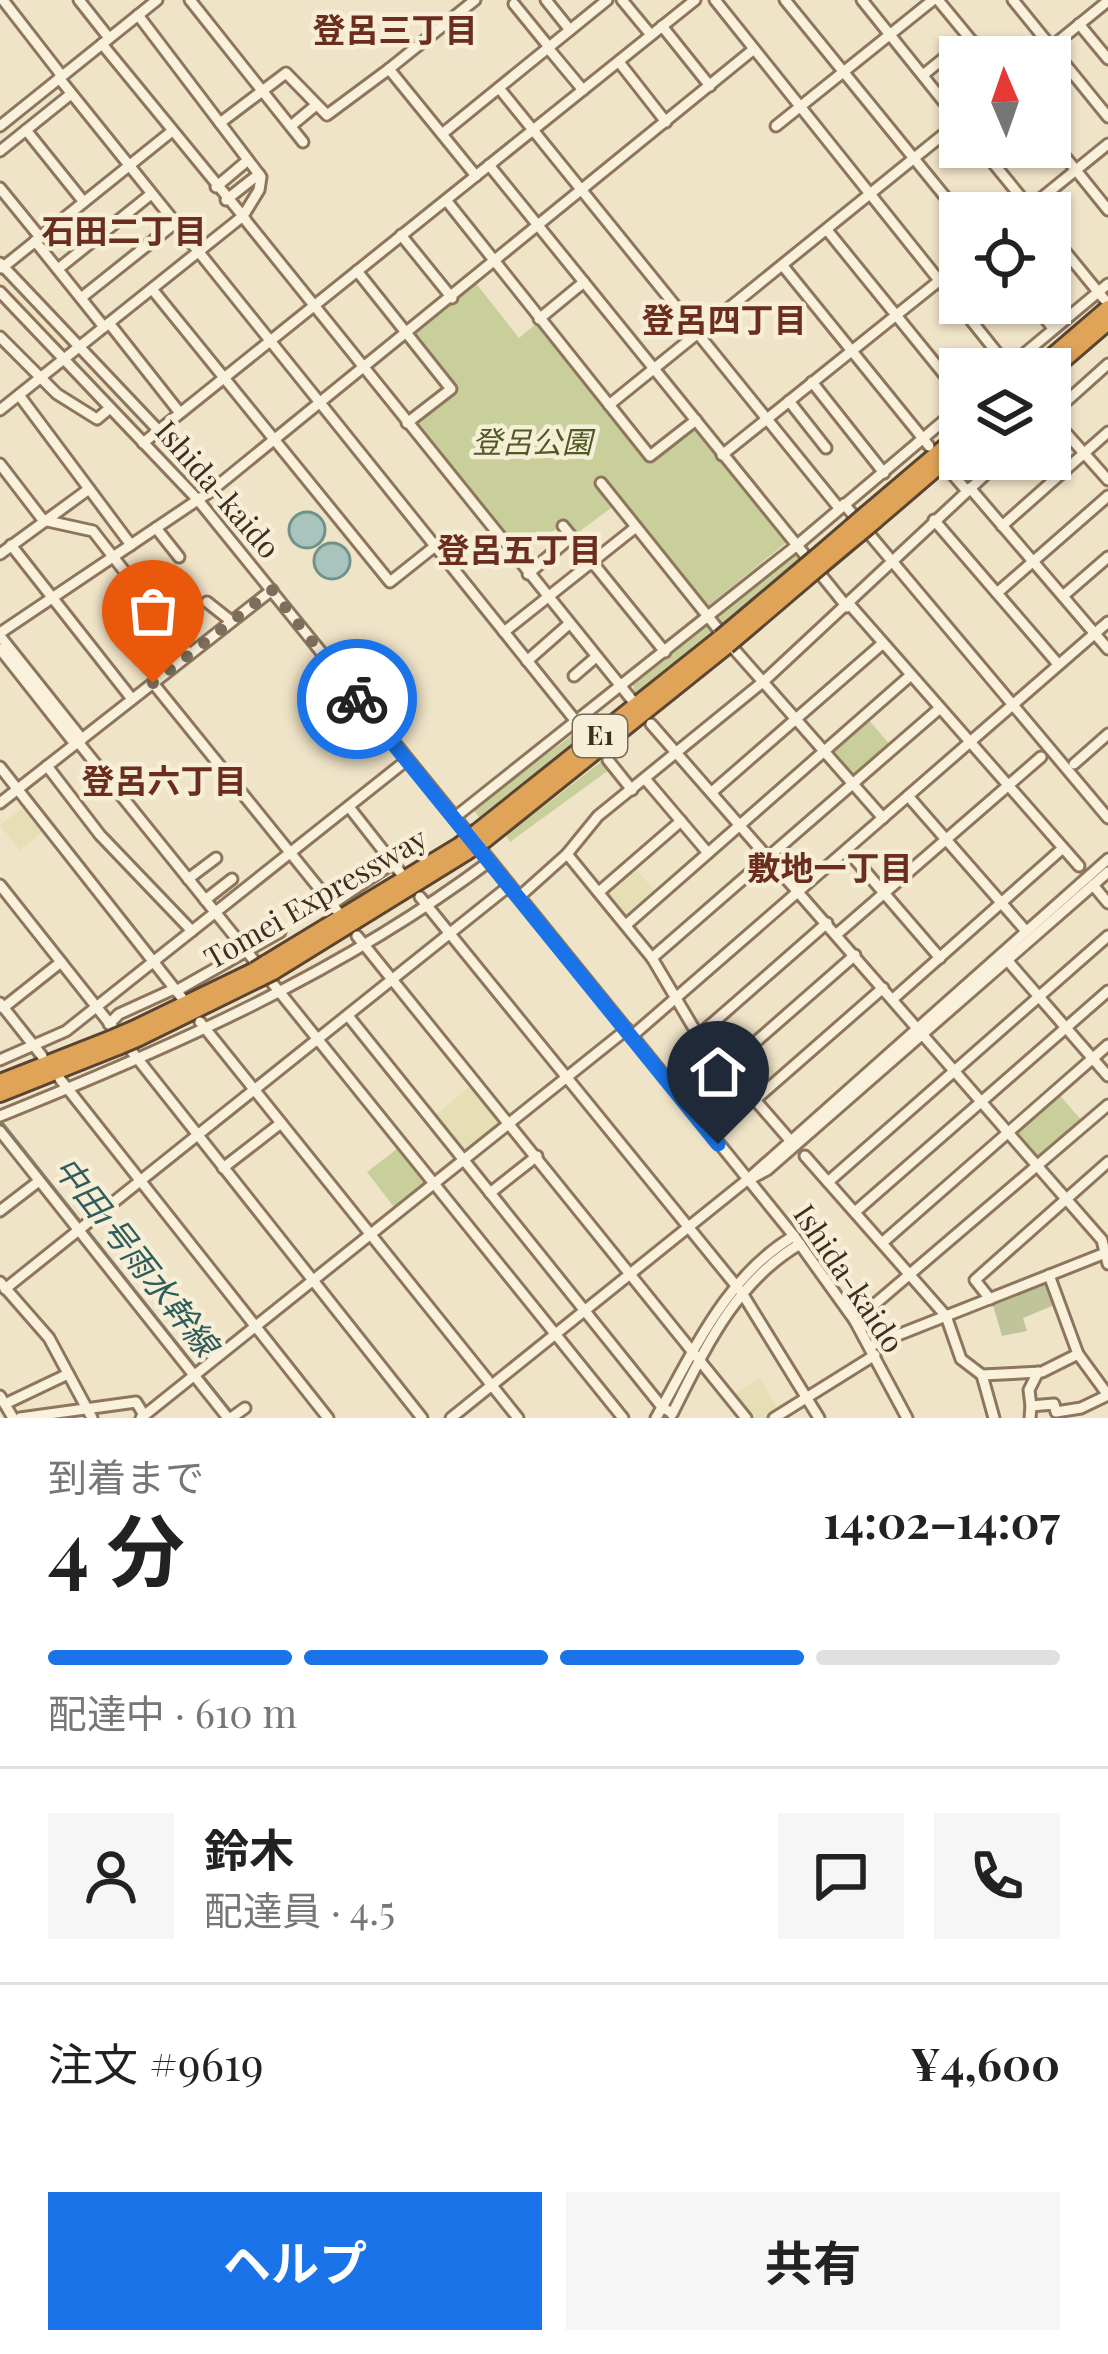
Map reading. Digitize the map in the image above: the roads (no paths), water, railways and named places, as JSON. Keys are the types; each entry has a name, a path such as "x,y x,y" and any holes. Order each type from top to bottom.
{"highway":[{"path":"1056,348 1104,296"},
{"path":"1071,354 1108,322"},
{"name":"Tomei Expressway","path":"865,526 939,454"},
{"name":"Tomei Expressway","path":"0,1082 113,1037 136,1033 264,971 464,849 939,465"},
{"name":"Tomei Expressway","path":"0,1094 113,1037"}],"street":[{"path":"3,0 127,166 587,735"},
{"path":"79,0 171,132 244,216 632,700"},
{"path":"0,151 26,130 106,41 157,0"},
{"path":"190,0 303,142"},
{"path":"220,124 288,73 315,106 331,113 475,0"},
{"path":"546,0 570,30"},
{"path":"442,134 607,0"},
{"path":"622,0 651,35"},
{"path":"143,443 694,0"},
{"path":"715,0 939,280 722,455"},
{"path":"785,0 941,192"},
{"path":"862,0 939,96"},
{"path":"776,126 935,0 967,36"},
{"path":"1013,0 1042,36"},
{"path":"1064,36 1108,1"},
{"path":"514,4 584,90"},
{"path":"0,410 244,216 261,185 259,174 138,15"},
{"path":"1079,24 1108,59"},
{"path":"662,26 710,86"},
{"path":"78,742 0,634 214,489 754,49"},
{"path":"619,62 665,122"},
{"path":"922,75 939,63"},
{"path":"388,70 476,176"},
{"path":"1071,72 1108,117"},
{"path":"0,126 65,84"},
{"path":"499,88 767,418 841,506 865,526 1108,818"},
{"path":"291,126 315,106"},
{"path":"26,130 83,201"},
{"path":"171,132 1,266 214,489"},
{"path":"609,405 939,138"},
{"path":"1051,192 1108,144"},
{"path":"215,187 248,160"},
{"path":"1071,164 1108,210"},
{"path":"489,165 796,546 1079,866"},
{"path":"996,168 1014,192"},
{"path":"226,200 259,174"},
{"path":"0,188 81,298 180,413"},
{"path":"58,269 151,195"},
{"path":"446,200 650,456 696,420"},
{"path":"81,298 174,224"},
{"path":"827,230 939,368"},
{"path":"401,235 452,298"},
{"path":"1030,348 1104,296 1071,258"},
{"path":"783,266 926,442"},
{"path":"357,271 451,388 407,423"},
{"path":"539,319 584,282"},
{"path":"152,289 390,582 434,547"},
{"name":"Ishida-kaido","path":"0,292 198,500 797,1240 855,1321 907,1418"},
{"path":"974,324 992,348"},
{"path":"1050,324 1053,328"},
{"path":"0,337 40,379 97,419 110,408"},
{"path":"1071,397 1108,364"},
{"path":"812,382 884,473"},
{"path":"19,395 130,545"},
{"path":"789,401 826,448"},
{"path":"454,818 939,429"},
{"path":"1002,526 1108,432"},
{"path":"1071,438 1108,481"},
{"path":"0,464 43,520 88,527 190,653"},
{"path":"958,480 1108,649"},
{"path":"519,897 567,854 598,816 764,681 979,480"},
{"path":"601,483 883,818"},
{"path":"0,554 89,489"},
{"path":"997,593 1108,496"},
{"path":"934,520 1058,664"},
{"path":"562,526 665,652"},
{"path":"504,632 636,526"},
{"path":"156,528 179,557"},
{"path":"528,574 572,537"},
{"path":"11,545 132,699"},
{"path":"1063,596 1108,557"},
{"path":"0,803 272,590"},
{"path":"207,602 231,621"},
{"path":"68,1374 2,1400 16,1418 90,1413 136,1402 145,1416 567,1077 676,999 1108,622"},
{"path":"527,661 569,624"},
{"path":"712,792 882,644"},
{"path":"0,649 623,1418"},
{"path":"574,676 596,657"},
{"path":"626,925 911,675"},
{"path":"153,683 335,909 397,867 349,807"},
{"path":"652,958 940,708"},
{"path":"651,724 1065,1198 1107,1256 946,1316 872,1351 774,1418"},
{"path":"1074,764 1108,734"},
{"path":"837,934 1042,757"},
{"path":"0,1060 38,1051 407,760"},
{"path":"608,760 632,790"},
{"path":"47,766 100,835 192,931"},
{"path":"0,767 178,993"},
{"path":"646,780 708,853"},
{"path":"908,796 1026,931"},
{"path":"599,892 681,821"},
{"path":"893,999 1063,848"},
{"path":"847,850 940,958"},
{"path":"567,854 652,958 699,1035 789,1139"},
{"path":"188,879 216,858"},
{"path":"747,1180 767,1170 1108,860"},
{"path":"0,1116 64,1084 139,1062 203,1025 280,992 490,861"},
{"path":"451,1418 747,1180 789,1139 1108,872"},
{"path":"205,900 232,879"},
{"path":"0,885 96,1008 113,1037 139,1062 422,1418"},
{"path":"1093,885 1108,903"},
{"path":"90,1413 49,1338 3,1286 141,1182 509,886"},
{"path":"423,901 739,1290 819,1418"},
{"path":"699,1035 827,923"},
{"path":"113,1037 119,1014 178,993 280,932"},
{"path":"828,1182 1108,936"},
{"path":"361,940 746,1418"},
{"path":"727,1067 855,956"},
{"path":"1006,960 1108,1076"},
{"path":"38,1051 2,1005 61,962"},
{"path":"755,1100 883,988"},
{"path":"855,1213 1108,991"},
{"path":"349,1017 665,1414 752,1264 797,1240"},
{"path":"203,1025 518,1418"},
{"path":"882,1244 1108,1045"},
{"path":"64,1084 328,1418"},
{"path":"855,1321 1108,1105"},
{"path":"223,1168 281,1123"},
{"path":"0,1131 33,1163 174,1344 235,1414"},
{"path":"490,1193 537,1156"},
{"path":"805,1156 946,1316 961,1359 982,1375 994,1418"},
{"path":"990,1299 975,1280 1108,1162"},
{"path":"0,1211 44,1182"},
{"path":"1094,1232 1108,1220"},
{"path":"1038,1372 1029,1390 1031,1412 1054,1404 1056,1412 1082,1413 1108,1395 1078,1354 1049,1275"},
{"path":"982,1375 1038,1372 1078,1354"}],"water":[{"path":"307,512 319,518 325,530 319,542 307,548 295,542 289,530 295,518"},
{"path":"332,543 344,549 350,561 344,573 332,579 320,573 314,561 320,549"},
{"path":"0,1120 236,1418 230,1418 0,1128"}],"district":[{"name":"登呂三丁目","path":"395,30"},
{"name":"石田二丁目","path":"124,231"},
{"name":"登呂四丁目","path":"724,320"},
{"name":"登呂五丁目","path":"519,550"},
{"name":"登呂六丁目","path":"164,781"},
{"name":"敷地一丁目","path":"830,868"}],"park label":[{"name":"登呂公園","path":"532,443"}],"water label":[{"name":"中田1号雨水幹線","path":"136,1256"}]}
